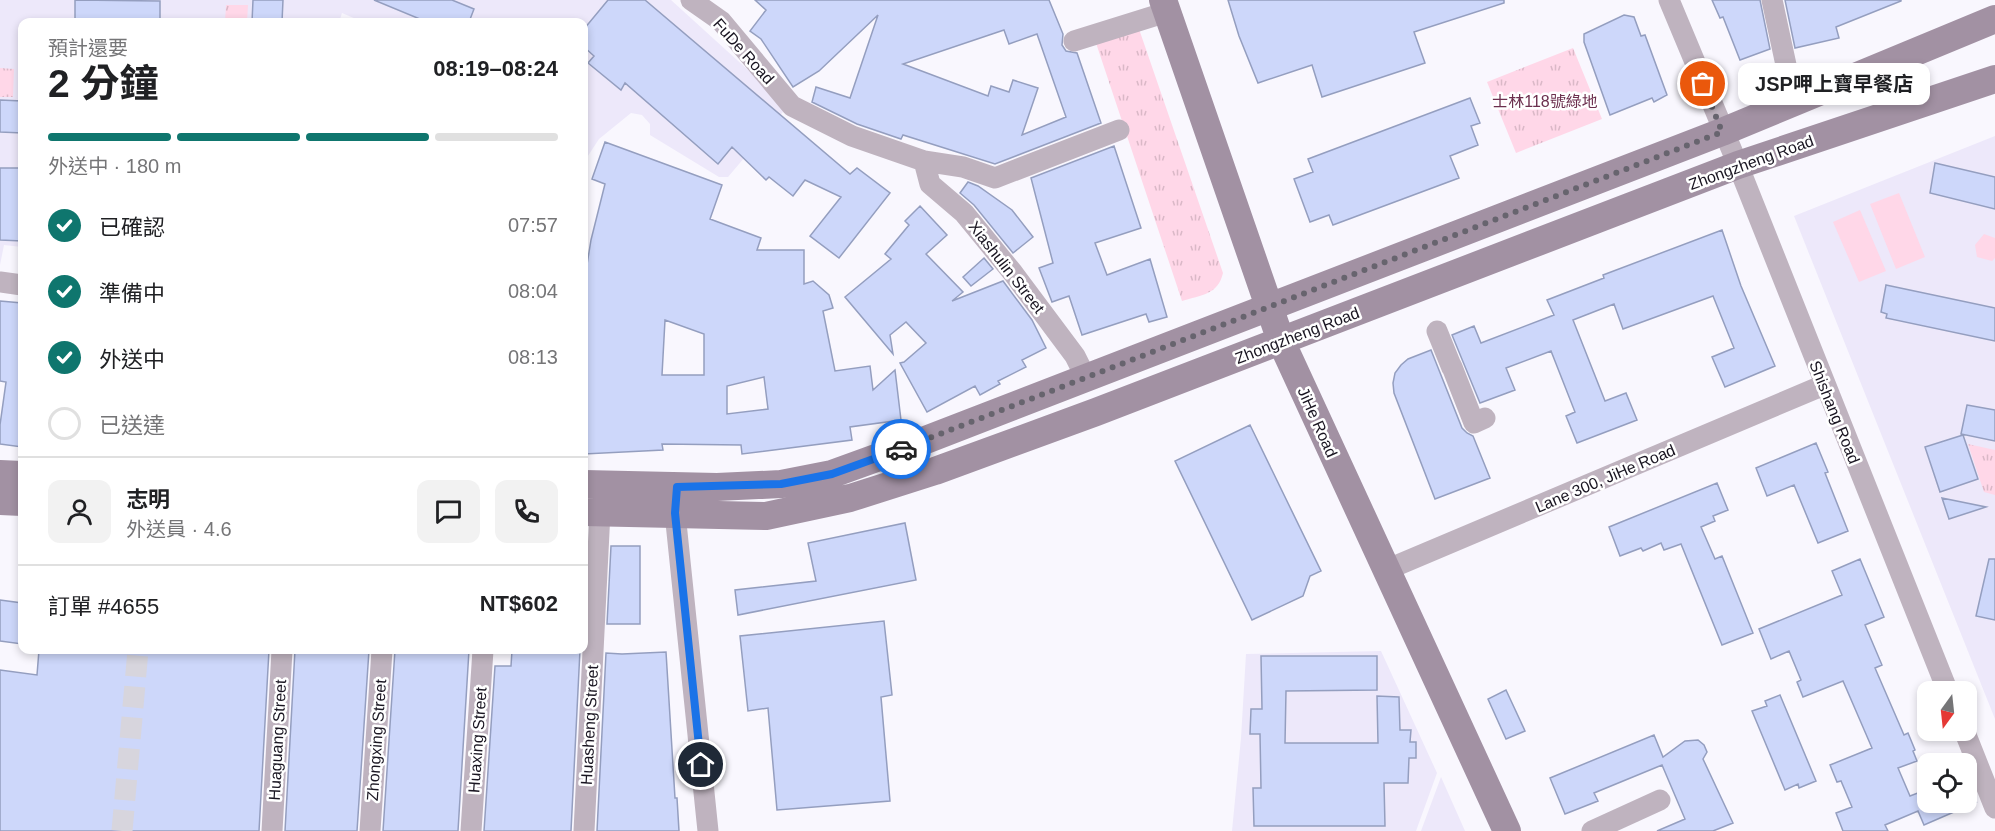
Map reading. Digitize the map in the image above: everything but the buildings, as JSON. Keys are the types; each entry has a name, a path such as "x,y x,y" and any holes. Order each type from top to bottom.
{"main road":[{"name":"JiHe Road","path":"1165,6 1281,341 1507,831"},
{"name":"Zhongzheng Road","path":"592,512 781,484 832,474 1188,340 1269,306 1722,132 1995,20"},
{"name":"Zhongzheng Road","path":"588,485 676,500 717,516 766,516 850,498 935,471 1738,165 1995,79"},
{"path":"0,474 18,475"},
{"path":"0,501 18,502"}],"street":[{"name":"FuDe Road","path":"691,0 721,21 792,106 852,136 924,162"},
{"path":"1669,0 1722,132"},
{"path":"1772,0 1794,102"},
{"path":"1074,41 1165,6"},
{"path":"924,162 963,167 995,178 1119,130"},
{"name":"Shishang Road","path":"1722,132 1738,165 1944,681"},
{"name":"Xiashulin Street","path":"924,162 930,184 964,213 1006,264 1075,356 1086,378"},
{"path":"0,282 18,284"},
{"path":"1437,331 1474,423 1485,418"},
{"name":"Lane 300, JiHe Road","path":"1386,570 1824,385"},
{"path":"676,500 708,831"},
{"name":"Huasheng Street","path":"584,831 592,512"},
{"name":"Huaguang Street","path":"272,831 282,654"},
{"name":"Zhongxing Street","path":"370,831 382,654"},
{"name":"Huaxing Street","path":"471,831 483,654"},
{"path":"1968,741 1995,808"},
{"path":"1592,831 1660,800"}],"shaded area":[{"path":"0,0 671,0 780,99 783,112 728,177 719,177 650,135 650,124 642,115 631,113 599,139 588,156 588,18 354,18 342,13 340,18 18,18 18,247 4,245 0,265"},
{"path":"1995,136 1995,719 1794,216"},
{"path":"1381,651 1437,773 1416,831 1232,831 1246,654"},
{"path":"1441,777 1465,831 1421,831"}],"green space":[{"path":"226,5 248,5 247,18 225,18"},
{"path":"1139,29 1223,273 1221,280 1213,290 1182,301 1096,43"},
{"name":"士林118號綠地","path":"1573,48 1602,119 1516,153 1487,82"},
{"path":"0,68 14,69 13,97 0,97"},
{"path":"1899,193 1925,257 1896,269 1870,204"},
{"path":"1860,210 1886,271 1859,282 1833,222"},
{"path":"1984,234 1995,238 1995,258 1992,261 1977,257 1975,245"},
{"path":"1968,444 1995,450 1995,495 1984,492"}],"tunnel":[{"path":"122,831 138,654"}],"way so far":[{"path":"901,449 1722,132 1703,84"}],"place":[{"name":"JSP呷上寶早餐店","path":"1703,84"}],"route":[{"path":"701,765 675,513 677,487 781,484 832,474 901,449"}]}
